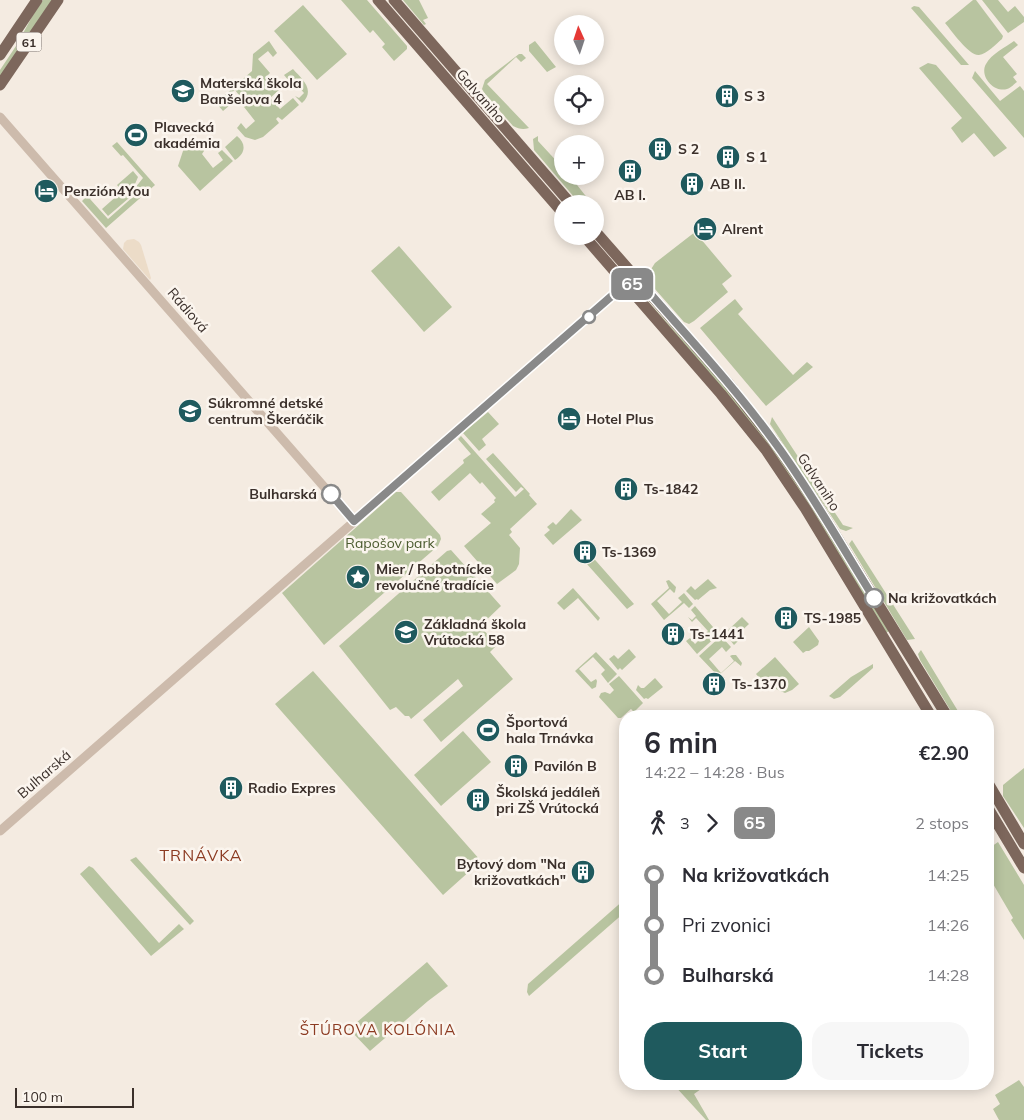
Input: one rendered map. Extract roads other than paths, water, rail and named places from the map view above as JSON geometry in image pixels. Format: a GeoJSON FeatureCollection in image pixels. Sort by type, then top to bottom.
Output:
{"type":"FeatureCollection","features":[{"type":"Feature","properties":{"kind":"main road","name":"61"},"geometry":{"type":"LineString","coordinates":[[0,55],[37,0]]}},
{"type":"Feature","properties":{"kind":"main road","name":"61"},"geometry":{"type":"LineString","coordinates":[[0,85],[58,0]]}},
{"type":"Feature","properties":{"kind":"main road","name":"Galvaniho"},"geometry":{"type":"LineString","coordinates":[[378,0],[554,203]]}},
{"type":"Feature","properties":{"kind":"main road","name":"Galvaniho"},"geometry":{"type":"LineString","coordinates":[[394,0],[563,195]]}},
{"type":"Feature","properties":{"kind":"main road","name":"Galvaniho"},"geometry":{"type":"LineString","coordinates":[[604,241],[728,383],[776,444],[815,502],[942,710]]}},
{"type":"Feature","properties":{"kind":"main road","name":"Galvaniho"},"geometry":{"type":"LineString","coordinates":[[592,245],[721,394],[766,450],[805,508],[927,710]]}},
{"type":"Feature","properties":{"kind":"main road"},"geometry":{"type":"LineString","coordinates":[[626,284],[641,283]]}},
{"type":"Feature","properties":{"kind":"main road"},"geometry":{"type":"LineString","coordinates":[[896,658],[907,652]]}},
{"type":"Feature","properties":{"kind":"main road"},"geometry":{"type":"LineString","coordinates":[[994,796],[1024,844]]}},
{"type":"Feature","properties":{"kind":"main road"},"geometry":{"type":"LineString","coordinates":[[994,818],[1024,868]]}},
{"type":"Feature","properties":{"kind":"street","name":"Rádiová"},"geometry":{"type":"LineString","coordinates":[[0,117],[354,521]]}},
{"type":"Feature","properties":{"kind":"street","name":"Bulharská"},"geometry":{"type":"LineString","coordinates":[[0,831],[626,284]]}},
{"type":"Feature","properties":{"kind":"place","name":"Materská škola Banšelova 4"},"geometry":{"type":"Point","coordinates":[183,91]}},
{"type":"Feature","properties":{"kind":"place","name":"S 3"},"geometry":{"type":"Point","coordinates":[727,96]}},
{"type":"Feature","properties":{"kind":"place","name":"Plavecká akadémia"},"geometry":{"type":"Point","coordinates":[136,135]}},
{"type":"Feature","properties":{"kind":"place","name":"S 2"},"geometry":{"type":"Point","coordinates":[660,149]}},
{"type":"Feature","properties":{"kind":"place","name":"S 1"},"geometry":{"type":"Point","coordinates":[728,157]}},
{"type":"Feature","properties":{"kind":"place","name":"AB I."},"geometry":{"type":"Point","coordinates":[630,171]}},
{"type":"Feature","properties":{"kind":"place","name":"AB II."},"geometry":{"type":"Point","coordinates":[692,184]}},
{"type":"Feature","properties":{"kind":"place","name":"Penzión4You"},"geometry":{"type":"Point","coordinates":[46,191]}},
{"type":"Feature","properties":{"kind":"place","name":"Alrent"},"geometry":{"type":"Point","coordinates":[705,229]}},
{"type":"Feature","properties":{"kind":"place","name":"Súkromné detské centrum Škeráčik"},"geometry":{"type":"Point","coordinates":[190,411]}},
{"type":"Feature","properties":{"kind":"place","name":"Hotel Plus"},"geometry":{"type":"Point","coordinates":[569,419]}},
{"type":"Feature","properties":{"kind":"place","name":"Ts-1842"},"geometry":{"type":"Point","coordinates":[626,489]}},
{"type":"Feature","properties":{"kind":"place","name":"Bulharská"},"geometry":{"type":"Point","coordinates":[331,494]}},
{"type":"Feature","properties":{"kind":"place","name":"Ts-1369"},"geometry":{"type":"Point","coordinates":[585,552]}},
{"type":"Feature","properties":{"kind":"place","name":"Mier / Robotnícke revolučné tradície"},"geometry":{"type":"Point","coordinates":[358,577]}},
{"type":"Feature","properties":{"kind":"place","name":"Na križovatkách"},"geometry":{"type":"Point","coordinates":[874,598]}},
{"type":"Feature","properties":{"kind":"place","name":"TS-1985"},"geometry":{"type":"Point","coordinates":[786,618]}},
{"type":"Feature","properties":{"kind":"place","name":"Základná škola Vrútocká 58"},"geometry":{"type":"Point","coordinates":[406,632]}},
{"type":"Feature","properties":{"kind":"place","name":"Ts-1441"},"geometry":{"type":"Point","coordinates":[673,634]}},
{"type":"Feature","properties":{"kind":"place","name":"Ts-1370"},"geometry":{"type":"Point","coordinates":[714,684]}},
{"type":"Feature","properties":{"kind":"place","name":"Športová hala Trnávka"},"geometry":{"type":"Point","coordinates":[488,730]}},
{"type":"Feature","properties":{"kind":"place","name":"Pavilón B"},"geometry":{"type":"Point","coordinates":[516,766]}},
{"type":"Feature","properties":{"kind":"place","name":"Radio Expres"},"geometry":{"type":"Point","coordinates":[231,788]}},
{"type":"Feature","properties":{"kind":"place","name":"Školská jedáleň pri ZŠ Vrútocká"},"geometry":{"type":"Point","coordinates":[478,800]}},
{"type":"Feature","properties":{"kind":"place","name":"Bytový dom \"Na križovatkách\""},"geometry":{"type":"Point","coordinates":[583,872]}},
{"type":"Feature","properties":{"kind":"district","name":"TRNÁVKA"},"geometry":{"type":"Point","coordinates":[201,855]}},
{"type":"Feature","properties":{"kind":"district","name":"ŠTÚROVA KOLÓNIA"},"geometry":{"type":"Point","coordinates":[378,1029]}},
{"type":"Feature","properties":{"kind":"park label","name":"Rapošov park"},"geometry":{"type":"Point","coordinates":[390,543]}}]}
